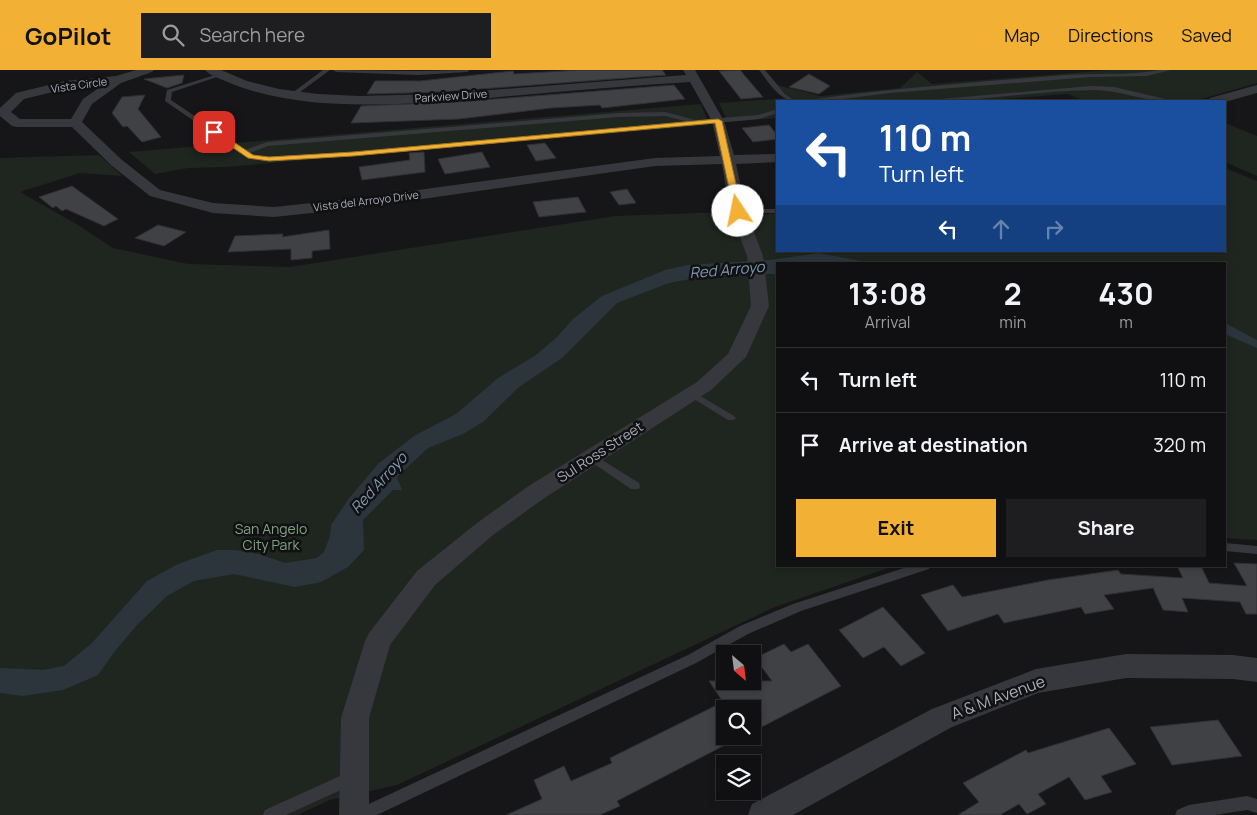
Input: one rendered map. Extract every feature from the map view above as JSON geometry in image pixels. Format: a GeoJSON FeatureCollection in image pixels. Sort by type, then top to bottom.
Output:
{"type":"FeatureCollection","features":[{"type":"Feature","properties":{"kind":"street"},"geometry":{"type":"LineString","coordinates":[[75,123],[87,102],[117,80],[148,70]]}},
{"type":"Feature","properties":{"kind":"street","name":"Parkview Drive"},"geometry":{"type":"LineString","coordinates":[[215,72],[246,84],[279,92],[337,99],[416,99],[692,74]]}},
{"type":"Feature","properties":{"kind":"street","name":"Sul Ross Street"},"geometry":{"type":"LineString","coordinates":[[354,815],[355,718],[378,641],[426,578],[485,529],[535,493],[704,386],[736,357],[760,306],[755,256],[738,211],[728,159],[718,121],[692,74]]}},
{"type":"Feature","properties":{"kind":"street","name":"Vista Circle"},"geometry":{"type":"LineString","coordinates":[[75,123],[17,123],[3,112],[20,96],[65,85],[117,80]]}},
{"type":"Feature","properties":{"kind":"street"},"geometry":{"type":"LineString","coordinates":[[1218,100],[1257,89]]}},
{"type":"Feature","properties":{"kind":"street","name":"Vista del Arroyo Drive"},"geometry":{"type":"LineString","coordinates":[[75,123],[117,163],[155,193],[213,208],[274,212],[359,203],[655,162],[776,158]]}},
{"type":"Feature","properties":{"kind":"street","name":"A & M Avenue"},"geometry":{"type":"LineString","coordinates":[[762,815],[942,718],[1036,681],[1126,666],[1233,667],[1257,670]]}},
{"type":"Feature","properties":{"kind":"lane"},"geometry":{"type":"LineString","coordinates":[[294,94],[327,70]]}},
{"type":"Feature","properties":{"kind":"lane"},"geometry":{"type":"LineString","coordinates":[[336,70],[418,74],[467,70]]}},
{"type":"Feature","properties":{"kind":"lane"},"geometry":{"type":"LineString","coordinates":[[762,70],[783,95],[790,100]]}},
{"type":"Feature","properties":{"kind":"lane"},"geometry":{"type":"LineString","coordinates":[[822,100],[900,90],[1091,75],[1147,74],[1168,70]]}},
{"type":"Feature","properties":{"kind":"lane"},"geometry":{"type":"LineString","coordinates":[[215,72],[169,91],[168,101],[250,157],[269,159],[353,154],[776,115]]}},
{"type":"Feature","properties":{"kind":"lane"},"geometry":{"type":"LineString","coordinates":[[952,100],[1091,88],[1114,88],[1167,100]]}},
{"type":"Feature","properties":{"kind":"lane"},"geometry":{"type":"LineString","coordinates":[[759,117],[776,112]]}},
{"type":"Feature","properties":{"kind":"lane"},"geometry":{"type":"LineString","coordinates":[[244,152],[267,144],[619,115],[665,114],[695,122]]}},
{"type":"Feature","properties":{"kind":"lane"},"geometry":{"type":"LineString","coordinates":[[738,211],[776,210]]}},
{"type":"Feature","properties":{"kind":"lane"},"geometry":{"type":"LineString","coordinates":[[692,394],[731,418]]}},
{"type":"Feature","properties":{"kind":"lane"},"geometry":{"type":"LineString","coordinates":[[591,457],[635,486]]}},
{"type":"Feature","properties":{"kind":"lane"},"geometry":{"type":"LineString","coordinates":[[1226,547],[1257,550]]}},
{"type":"Feature","properties":{"kind":"lane"},"geometry":{"type":"LineString","coordinates":[[361,815],[692,659],[744,630],[797,607],[922,567]]}},
{"type":"Feature","properties":{"kind":"lane"},"geometry":{"type":"LineString","coordinates":[[270,815],[354,777]]}},
{"type":"Feature","properties":{"kind":"lane"},"geometry":{"type":"LineString","coordinates":[[1182,815],[1189,812],[1247,803],[1257,806]]}},
{"type":"Feature","properties":{"kind":"green space"},"geometry":{"type":"Polygon","coordinates":[[[1110,70],[1257,70],[1257,83],[1198,100],[1082,100],[1067,94],[990,100],[776,100],[776,118],[728,122],[719,103],[789,98],[777,85],[820,96],[900,88],[917,72],[932,84],[1110,70]]]}},
{"type":"Feature","properties":{"kind":"green space"},"geometry":{"type":"Polygon","coordinates":[[[701,104],[709,125],[226,167],[188,168],[155,174],[129,152],[701,104]]]}},
{"type":"Feature","properties":{"kind":"green space"},"geometry":{"type":"Polygon","coordinates":[[[1226,123],[1257,136],[1257,176],[1226,162],[1226,123]]]}},
{"type":"Feature","properties":{"kind":"green space","name":"San Angelo City Park"},"geometry":{"type":"Polygon","coordinates":[[[99,155],[122,176],[80,173],[20,192],[78,225],[113,248],[188,264],[290,267],[615,216],[727,212],[755,216],[776,213],[776,252],[1226,252],[1226,168],[1257,181],[1257,540],[1226,538],[1226,262],[776,262],[776,567],[891,567],[775,607],[397,785],[330,800],[297,815],[0,815],[0,158],[99,155]]]}},
{"type":"Feature","properties":{"kind":"water","name":"Red Arroyo"},"geometry":{"type":"Polygon","coordinates":[[[819,253],[866,262],[776,262],[776,275],[701,277],[669,283],[617,303],[562,358],[519,387],[483,422],[463,434],[428,448],[397,477],[402,490],[393,490],[363,520],[364,550],[348,567],[321,582],[295,587],[234,574],[194,581],[167,596],[137,625],[98,675],[63,690],[23,696],[0,693],[0,668],[43,670],[64,666],[92,643],[147,581],[178,564],[217,550],[235,550],[259,554],[285,563],[317,558],[324,552],[330,536],[331,525],[350,497],[379,463],[414,436],[456,414],[498,378],[536,355],[557,337],[573,319],[602,296],[665,270],[688,265],[770,260],[819,253]]]}},
{"type":"Feature","properties":{"kind":"water"},"geometry":{"type":"Polygon","coordinates":[[[1226,324],[1257,340],[1257,348],[1226,334],[1226,324]]]}},
{"type":"Feature","properties":{"kind":"building"},"geometry":{"type":"Polygon","coordinates":[[[579,70],[662,70],[666,75],[440,92],[367,94],[375,81],[420,81],[513,71],[514,74],[579,70]]]}},
{"type":"Feature","properties":{"kind":"building"},"geometry":{"type":"Polygon","coordinates":[[[740,70],[763,97],[741,99],[719,71],[740,70]]]}},
{"type":"Feature","properties":{"kind":"building"},"geometry":{"type":"Polygon","coordinates":[[[809,74],[830,86],[819,94],[789,87],[809,74]]]}},
{"type":"Feature","properties":{"kind":"building"},"geometry":{"type":"Polygon","coordinates":[[[184,75],[182,83],[167,88],[144,79],[184,75]]]}},
{"type":"Feature","properties":{"kind":"building"},"geometry":{"type":"Polygon","coordinates":[[[674,85],[685,99],[602,108],[600,105],[551,108],[459,119],[351,123],[361,106],[457,102],[674,85]]]}},
{"type":"Feature","properties":{"kind":"building"},"geometry":{"type":"Polygon","coordinates":[[[145,95],[138,109],[161,137],[142,142],[127,126],[123,127],[112,113],[122,97],[145,95]]]}},
{"type":"Feature","properties":{"kind":"building"},"geometry":{"type":"Polygon","coordinates":[[[769,125],[776,134],[776,139],[753,142],[742,128],[769,125]]]}},
{"type":"Feature","properties":{"kind":"building"},"geometry":{"type":"Polygon","coordinates":[[[545,143],[556,158],[536,161],[527,145],[545,143]]]}},
{"type":"Feature","properties":{"kind":"building"},"geometry":{"type":"Polygon","coordinates":[[[424,152],[425,172],[362,180],[359,167],[410,160],[409,153],[424,152]]]}},
{"type":"Feature","properties":{"kind":"building"},"geometry":{"type":"Polygon","coordinates":[[[482,152],[490,167],[445,174],[438,159],[482,152]]]}},
{"type":"Feature","properties":{"kind":"building"},"geometry":{"type":"Polygon","coordinates":[[[72,186],[118,219],[104,226],[66,209],[62,211],[56,206],[53,208],[39,197],[72,186]]]}},
{"type":"Feature","properties":{"kind":"building"},"geometry":{"type":"Polygon","coordinates":[[[627,189],[636,203],[619,205],[610,192],[627,189]]]}},
{"type":"Feature","properties":{"kind":"building"},"geometry":{"type":"Polygon","coordinates":[[[578,197],[586,212],[539,217],[533,202],[578,197]]]}},
{"type":"Feature","properties":{"kind":"building"},"geometry":{"type":"Polygon","coordinates":[[[158,225],[186,232],[164,246],[135,238],[158,225]]]}},
{"type":"Feature","properties":{"kind":"building"},"geometry":{"type":"Polygon","coordinates":[[[329,230],[330,249],[312,251],[312,258],[291,260],[291,249],[228,252],[235,236],[283,234],[282,237],[329,230]]]}},
{"type":"Feature","properties":{"kind":"building"},"geometry":{"type":"Polygon","coordinates":[[[1234,563],[1257,564],[1257,614],[1246,614],[1240,602],[1182,598],[1188,612],[1163,610],[1153,588],[1104,595],[1114,609],[1085,614],[1081,607],[1004,623],[998,614],[948,631],[921,595],[953,585],[962,597],[1048,580],[1118,570],[1121,574],[1183,578],[1178,567],[1201,567],[1209,583],[1247,586],[1234,563]]]}},
{"type":"Feature","properties":{"kind":"building"},"geometry":{"type":"Polygon","coordinates":[[[883,607],[925,653],[901,666],[884,647],[863,658],[839,630],[883,607]]]}},
{"type":"Feature","properties":{"kind":"building"},"geometry":{"type":"Polygon","coordinates":[[[784,644],[791,652],[808,644],[841,686],[761,727],[761,700],[722,700],[709,681],[716,681],[716,690],[761,690],[761,681],[772,681],[761,666],[761,655],[784,644]]]}},
{"type":"Feature","properties":{"kind":"building"},"geometry":{"type":"Polygon","coordinates":[[[716,705],[716,745],[725,745],[617,801],[620,806],[600,815],[506,815],[542,799],[534,780],[564,766],[571,781],[612,763],[610,758],[716,705]]]}},
{"type":"Feature","properties":{"kind":"building"},"geometry":{"type":"Polygon","coordinates":[[[1218,720],[1242,756],[1172,765],[1150,727],[1218,720]]]}},
{"type":"Feature","properties":{"kind":"building"},"geometry":{"type":"Polygon","coordinates":[[[1109,728],[1136,764],[1101,776],[1112,792],[1085,800],[1069,777],[1038,794],[1046,804],[1027,814],[1019,804],[1000,815],[958,815],[979,802],[963,783],[1026,750],[1028,753],[1109,728]]]}},
{"type":"Feature","properties":{"kind":"route"},"geometry":{"type":"LineString","coordinates":[[214,132],[250,157],[269,159],[353,154],[718,121],[728,159],[738,211]]}}]}
